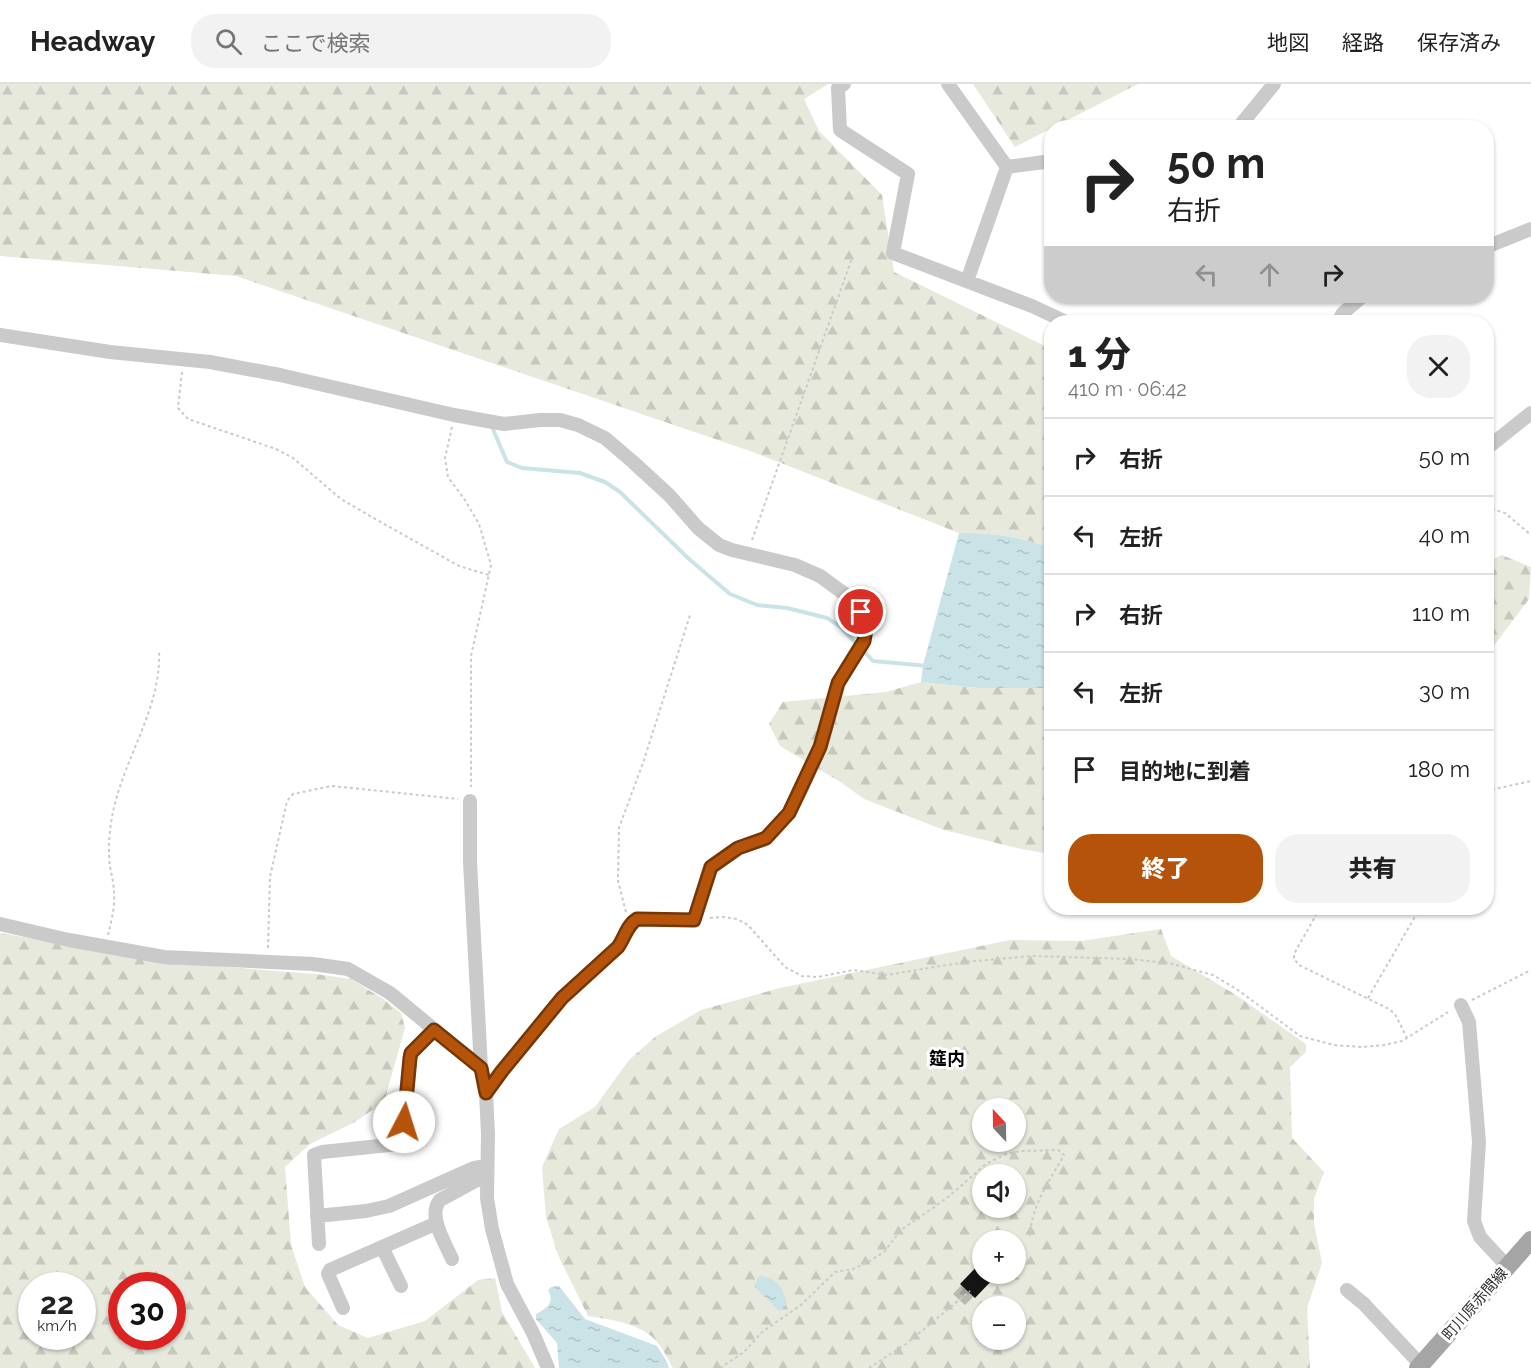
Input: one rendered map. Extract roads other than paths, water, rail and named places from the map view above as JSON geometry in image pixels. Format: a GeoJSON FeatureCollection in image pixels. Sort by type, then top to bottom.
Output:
{"type":"FeatureCollection","features":[{"type":"Feature","properties":{"kind":"main road","name":"町川原赤間線"},"geometry":{"type":"LineString","coordinates":[[1419,1367],[1531,1240]]}},
{"type":"Feature","properties":{"kind":"street"},"geometry":{"type":"LineString","coordinates":[[844,84],[838,88],[840,130],[908,174],[893,253],[968,280],[1050,315]]}},
{"type":"Feature","properties":{"kind":"street"},"geometry":{"type":"LineString","coordinates":[[948,84],[1007,167]]}},
{"type":"Feature","properties":{"kind":"street"},"geometry":{"type":"LineString","coordinates":[[1245,120],[1274,84]]}},
{"type":"Feature","properties":{"kind":"street"},"geometry":{"type":"LineString","coordinates":[[1007,167],[1044,162]]}},
{"type":"Feature","properties":{"kind":"street"},"geometry":{"type":"LineString","coordinates":[[968,280],[1007,167]]}},
{"type":"Feature","properties":{"kind":"street"},"geometry":{"type":"LineString","coordinates":[[1494,244],[1531,229]]}},
{"type":"Feature","properties":{"kind":"street"},"geometry":{"type":"LineString","coordinates":[[1342,315],[1355,303]]}},
{"type":"Feature","properties":{"kind":"street"},"geometry":{"type":"LineString","coordinates":[[0,335],[110,352],[183,358],[280,375],[454,415],[504,424],[560,420],[578,425],[605,438],[670,496],[698,528],[719,545],[795,565],[820,576],[846,595],[861,612],[866,629],[864,641],[838,683],[820,747],[789,813],[766,838],[738,848],[711,867],[694,920],[637,919],[630,923],[625,938],[618,947],[562,998],[486,1093]]}},
{"type":"Feature","properties":{"kind":"street"},"geometry":{"type":"LineString","coordinates":[[1494,443],[1531,413]]}},
{"type":"Feature","properties":{"kind":"street"},"geometry":{"type":"LineString","coordinates":[[470,801],[470,862],[481,1068],[486,1093],[488,1134],[487,1198],[492,1229],[507,1284],[533,1333],[548,1368]]}},
{"type":"Feature","properties":{"kind":"street"},"geometry":{"type":"LineString","coordinates":[[0,924],[164,957],[313,964],[348,969],[390,993],[481,1068]]}},
{"type":"Feature","properties":{"kind":"street"},"geometry":{"type":"LineString","coordinates":[[1461,1005],[1469,1022],[1479,1142],[1474,1221],[1480,1237],[1507,1266]]}},
{"type":"Feature","properties":{"kind":"street"},"geometry":{"type":"LineString","coordinates":[[402,1144],[411,1053],[434,1030]]}},
{"type":"Feature","properties":{"kind":"street"},"geometry":{"type":"LineString","coordinates":[[319,1244],[314,1155],[322,1152],[418,1142]]}},
{"type":"Feature","properties":{"kind":"street"},"geometry":{"type":"LineString","coordinates":[[317,1216],[389,1206],[474,1168],[487,1171]]}},
{"type":"Feature","properties":{"kind":"street"},"geometry":{"type":"LineString","coordinates":[[452,1259],[434,1211],[440,1200],[487,1171]]}},
{"type":"Feature","properties":{"kind":"street"},"geometry":{"type":"LineString","coordinates":[[343,1308],[328,1274],[330,1270],[437,1223]]}},
{"type":"Feature","properties":{"kind":"street"},"geometry":{"type":"LineString","coordinates":[[382,1247],[400,1286]]}},
{"type":"Feature","properties":{"kind":"street"},"geometry":{"type":"LineString","coordinates":[[1347,1290],[1364,1304],[1419,1367]]}},
{"type":"Feature","properties":{"kind":"water"},"geometry":{"type":"Polygon","coordinates":[[[959,533],[1006,536],[1044,546],[1044,688],[978,688],[921,682],[923,665],[959,533]]]}},
{"type":"Feature","properties":{"kind":"water"},"geometry":{"type":"Polygon","coordinates":[[[759,1276],[770,1278],[779,1285],[787,1306],[779,1311],[754,1286],[759,1276]]]}},
{"type":"Feature","properties":{"kind":"water"},"geometry":{"type":"Polygon","coordinates":[[[559,1286],[585,1319],[657,1346],[669,1368],[559,1368],[557,1343],[536,1319],[536,1314],[549,1305],[551,1298],[548,1290],[559,1286]]]}},
{"type":"Feature","properties":{"kind":"waterway"},"geometry":{"type":"LineString","coordinates":[[492,427],[507,462],[522,468],[580,473],[605,482],[620,492],[689,559],[730,594],[757,605],[787,608],[827,618],[841,627],[857,645]]}},
{"type":"Feature","properties":{"kind":"waterway"},"geometry":{"type":"LineString","coordinates":[[863,650],[873,661],[928,666]]}},
{"type":"Feature","properties":{"kind":"district","name":"筵内"},"geometry":{"type":"Point","coordinates":[947,1058]}}]}
